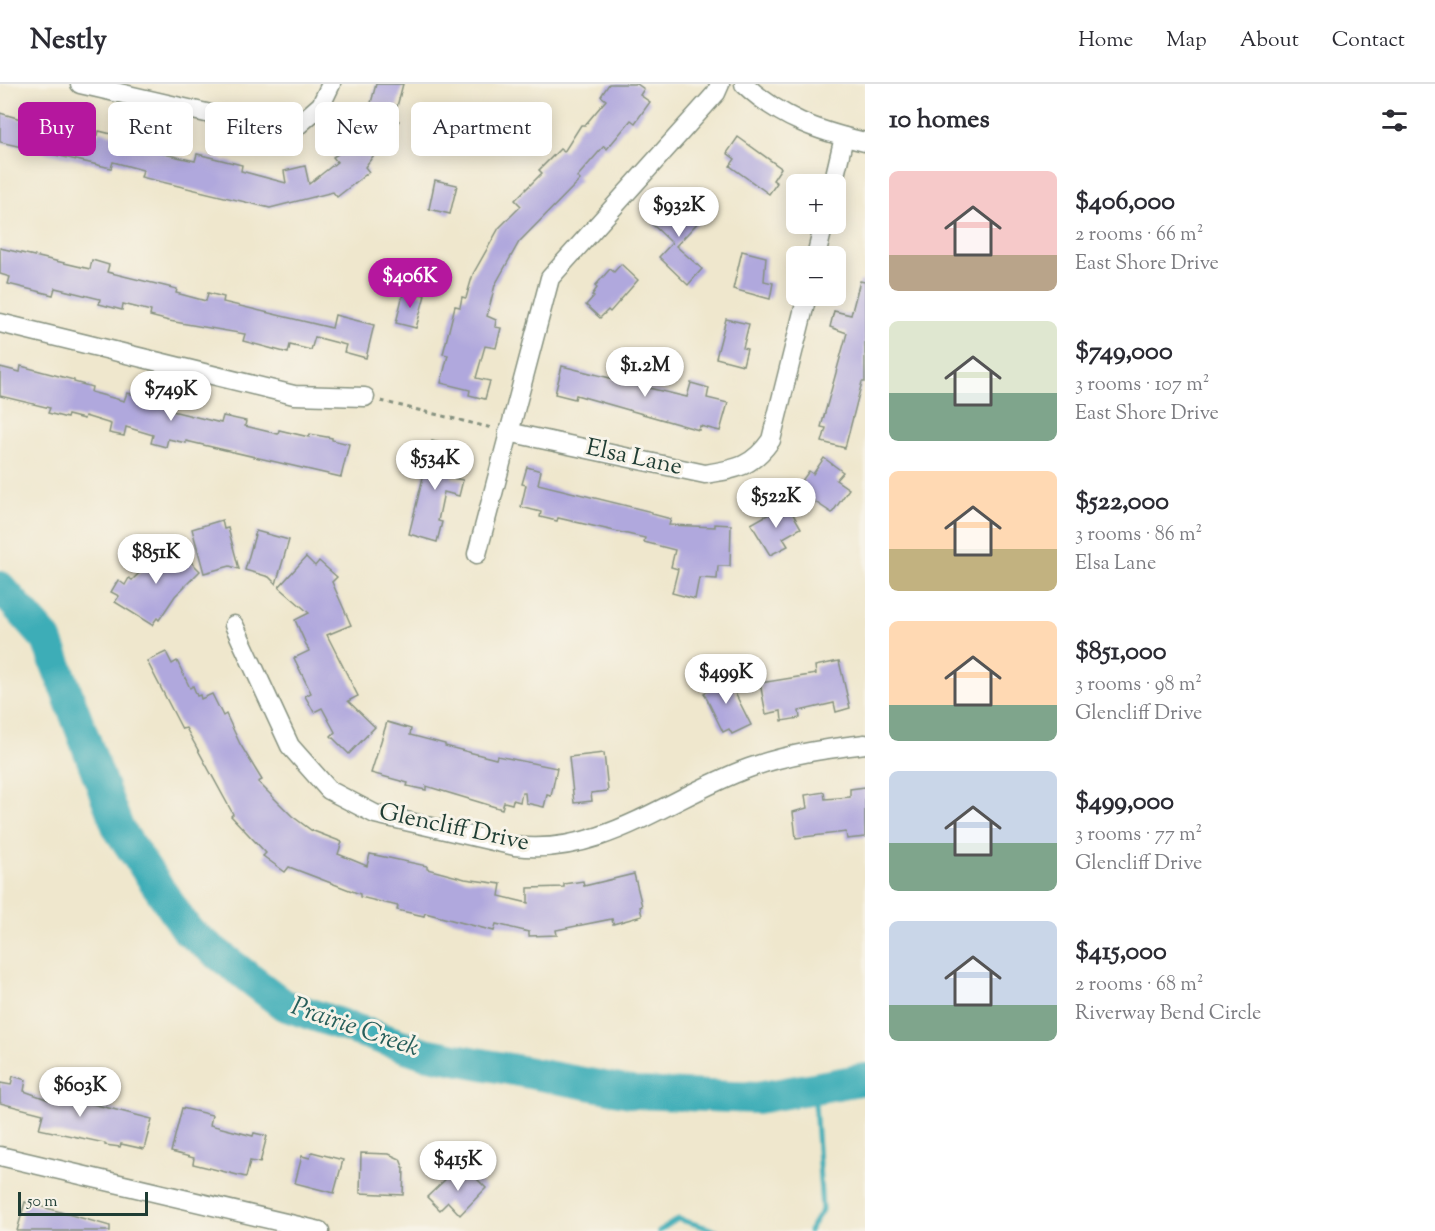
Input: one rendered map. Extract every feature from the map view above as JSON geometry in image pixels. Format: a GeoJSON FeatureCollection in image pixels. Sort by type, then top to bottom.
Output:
{"type":"FeatureCollection","features":[{"type":"Feature","properties":{"kind":"street"},"geometry":{"type":"LineString","coordinates":[[80,84],[263,126],[296,127],[321,105],[331,84]]}},
{"type":"Feature","properties":{"kind":"street"},"geometry":{"type":"LineString","coordinates":[[477,554],[549,278],[716,93],[720,84]]}},
{"type":"Feature","properties":{"kind":"street"},"geometry":{"type":"LineString","coordinates":[[744,84],[766,105],[804,125],[865,142]]}},
{"type":"Feature","properties":{"kind":"street"},"geometry":{"type":"LineString","coordinates":[[835,174],[844,137]]}},
{"type":"Feature","properties":{"kind":"street","name":"Elsa Lane"},"geometry":{"type":"LineString","coordinates":[[508,432],[705,474],[737,469],[759,458],[771,440],[805,306]]}},
{"type":"Feature","properties":{"kind":"street"},"geometry":{"type":"LineString","coordinates":[[0,323],[294,395],[365,397]]}},
{"type":"Feature","properties":{"kind":"street","name":"Glencliff Drive"},"geometry":{"type":"LineString","coordinates":[[234,625],[290,746],[329,790],[375,814],[515,846],[530,848],[583,843],[634,823],[748,768],[808,750],[865,744]]}},
{"type":"Feature","properties":{"kind":"street"},"geometry":{"type":"LineString","coordinates":[[0,1156],[320,1231]]}},
{"type":"Feature","properties":{"kind":"path"},"geometry":{"type":"LineString","coordinates":[[365,397],[508,432]]}},
{"type":"Feature","properties":{"kind":"building"},"geometry":{"type":"Polygon","coordinates":[[[376,84],[403,84],[398,102],[371,102],[376,84]]]}},
{"type":"Feature","properties":{"kind":"building"},"geometry":{"type":"Polygon","coordinates":[[[609,84],[637,84],[644,89],[640,95],[650,102],[635,123],[631,120],[607,149],[604,146],[577,177],[580,180],[519,242],[495,285],[487,316],[496,320],[495,327],[501,328],[496,348],[485,346],[476,378],[490,381],[485,399],[469,395],[470,390],[441,383],[448,355],[443,354],[455,306],[460,307],[462,297],[466,298],[473,274],[499,228],[521,206],[515,200],[542,173],[539,170],[560,149],[564,152],[581,125],[585,125],[606,100],[601,96],[609,84]]]}},
{"type":"Feature","properties":{"kind":"building"},"geometry":{"type":"Polygon","coordinates":[[[0,113],[18,118],[18,146],[0,142],[0,113]]]}},
{"type":"Feature","properties":{"kind":"building"},"geometry":{"type":"Polygon","coordinates":[[[99,131],[108,133],[108,156],[173,156],[195,161],[197,154],[242,165],[241,171],[286,183],[284,171],[305,166],[309,184],[337,162],[333,157],[373,156],[365,167],[369,172],[337,197],[333,192],[270,208],[141,177],[143,170],[113,162],[111,168],[60,156],[96,156],[96,135],[98,135],[99,131]]]}},
{"type":"Feature","properties":{"kind":"building"},"geometry":{"type":"Polygon","coordinates":[[[738,137],[781,168],[773,180],[777,183],[769,194],[730,166],[735,159],[727,153],[738,137]]]}},
{"type":"Feature","properties":{"kind":"building"},"geometry":{"type":"Polygon","coordinates":[[[435,180],[457,185],[450,214],[429,209],[435,180]]]}},
{"type":"Feature","properties":{"kind":"building"},"geometry":{"type":"Polygon","coordinates":[[[678,195],[702,218],[676,246],[702,269],[688,285],[659,257],[672,243],[653,225],[678,195]]]}},
{"type":"Feature","properties":{"kind":"building"},"geometry":{"type":"Polygon","coordinates":[[[0,248],[90,269],[92,260],[109,265],[107,272],[177,289],[176,293],[206,301],[208,293],[224,297],[223,302],[332,328],[335,315],[374,325],[366,358],[344,352],[346,345],[315,337],[311,350],[290,345],[288,353],[243,341],[245,334],[169,321],[150,316],[151,311],[123,304],[122,310],[99,304],[100,299],[55,288],[53,295],[8,284],[10,277],[0,274],[0,248]]]}},
{"type":"Feature","properties":{"kind":"building"},"geometry":{"type":"Polygon","coordinates":[[[742,251],[766,257],[764,281],[773,283],[770,299],[733,289],[742,251]]]}},
{"type":"Feature","properties":{"kind":"building"},"geometry":{"type":"Polygon","coordinates":[[[621,264],[638,280],[610,312],[608,310],[600,318],[586,305],[594,296],[592,295],[597,288],[595,286],[610,269],[614,272],[621,264]]]}},
{"type":"Feature","properties":{"kind":"building"},"geometry":{"type":"Polygon","coordinates":[[[860,281],[865,282],[865,382],[862,382],[845,448],[822,442],[826,428],[821,427],[847,333],[830,327],[834,311],[851,315],[860,281]]]}},
{"type":"Feature","properties":{"kind":"building"},"geometry":{"type":"Polygon","coordinates":[[[404,290],[425,295],[416,328],[396,323],[404,290]]]}},
{"type":"Feature","properties":{"kind":"building"},"geometry":{"type":"Polygon","coordinates":[[[726,319],[749,324],[743,348],[747,349],[743,365],[716,358],[726,319]]]}},
{"type":"Feature","properties":{"kind":"building"},"geometry":{"type":"Polygon","coordinates":[[[21,366],[74,380],[74,382],[92,387],[91,392],[124,401],[127,393],[174,404],[172,411],[221,423],[223,416],[246,421],[245,426],[278,434],[279,430],[309,437],[310,434],[332,438],[332,440],[349,444],[341,477],[186,441],[186,443],[168,439],[166,447],[151,443],[153,435],[126,427],[124,436],[109,433],[111,424],[85,416],[84,419],[68,415],[67,418],[48,413],[50,408],[0,396],[0,367],[20,372],[21,366]]]}},
{"type":"Feature","properties":{"kind":"building"},"geometry":{"type":"Polygon","coordinates":[[[562,366],[614,379],[616,371],[626,373],[626,370],[643,374],[640,386],[687,397],[691,383],[709,388],[707,398],[728,403],[720,431],[700,426],[699,430],[576,395],[575,399],[555,394],[562,366]]]}},
{"type":"Feature","properties":{"kind":"building"},"geometry":{"type":"Polygon","coordinates":[[[432,441],[457,447],[452,478],[463,480],[459,496],[444,492],[438,521],[442,522],[437,542],[409,534],[432,441]]]}},
{"type":"Feature","properties":{"kind":"building"},"geometry":{"type":"Polygon","coordinates":[[[824,458],[843,472],[836,480],[849,489],[832,513],[796,489],[809,471],[813,474],[824,458]]]}},
{"type":"Feature","properties":{"kind":"building"},"geometry":{"type":"Polygon","coordinates":[[[527,467],[541,471],[538,484],[652,512],[652,514],[671,519],[669,525],[715,527],[715,524],[731,525],[730,566],[718,566],[717,579],[699,578],[695,599],[672,593],[678,569],[671,567],[675,550],[644,542],[645,538],[558,518],[557,521],[540,517],[541,512],[521,507],[526,485],[522,484],[527,467]]]}},
{"type":"Feature","properties":{"kind":"building"},"geometry":{"type":"Polygon","coordinates":[[[787,504],[801,528],[783,538],[788,546],[770,555],[751,524],[787,504]]]}},
{"type":"Feature","properties":{"kind":"building"},"geometry":{"type":"Polygon","coordinates":[[[222,520],[224,529],[228,528],[239,569],[230,566],[204,573],[192,529],[222,520]]]}},
{"type":"Feature","properties":{"kind":"building"},"geometry":{"type":"Polygon","coordinates":[[[256,531],[289,540],[276,584],[269,577],[245,570],[256,531]]]}},
{"type":"Feature","properties":{"kind":"building"},"geometry":{"type":"Polygon","coordinates":[[[171,542],[200,571],[175,596],[159,620],[157,618],[152,625],[115,602],[119,596],[111,592],[118,580],[125,585],[129,578],[132,580],[171,542]]]}},
{"type":"Feature","properties":{"kind":"building"},"geometry":{"type":"Polygon","coordinates":[[[306,557],[315,566],[319,561],[337,577],[332,582],[351,625],[327,635],[358,696],[348,701],[375,727],[349,754],[331,736],[335,732],[322,708],[314,712],[305,696],[311,693],[294,658],[309,651],[295,620],[309,613],[279,587],[306,557]]]}},
{"type":"Feature","properties":{"kind":"building"},"geometry":{"type":"Polygon","coordinates":[[[166,652],[172,664],[177,661],[190,688],[193,686],[197,696],[200,695],[201,699],[212,694],[223,716],[226,714],[240,744],[262,780],[258,782],[292,816],[311,830],[342,842],[338,854],[367,866],[370,854],[427,866],[427,869],[465,879],[501,884],[499,896],[528,903],[528,888],[564,887],[564,884],[583,881],[584,886],[634,874],[642,906],[640,907],[642,916],[613,924],[612,919],[556,930],[557,935],[529,936],[529,932],[496,924],[494,931],[425,913],[424,916],[397,910],[398,906],[360,897],[360,894],[289,867],[285,872],[263,856],[266,853],[231,816],[233,814],[186,728],[182,729],[147,661],[166,652]]]}},
{"type":"Feature","properties":{"kind":"building"},"geometry":{"type":"Polygon","coordinates":[[[839,661],[850,708],[836,712],[834,703],[799,711],[800,718],[782,721],[781,711],[766,714],[760,683],[816,674],[815,666],[839,661]]]}},
{"type":"Feature","properties":{"kind":"building"},"geometry":{"type":"Polygon","coordinates":[[[725,673],[751,725],[732,734],[729,729],[723,732],[704,693],[712,689],[708,682],[725,673]]]}},
{"type":"Feature","properties":{"kind":"building"},"geometry":{"type":"Polygon","coordinates":[[[387,722],[411,729],[410,735],[445,744],[445,746],[496,759],[497,756],[557,768],[551,796],[547,795],[544,807],[526,803],[525,793],[522,793],[520,802],[513,800],[512,804],[504,802],[502,809],[426,786],[426,790],[407,786],[408,783],[371,773],[387,722]]]}},
{"type":"Feature","properties":{"kind":"building"},"geometry":{"type":"Polygon","coordinates":[[[604,753],[608,791],[591,793],[592,801],[574,803],[569,757],[604,753]]]}},
{"type":"Feature","properties":{"kind":"building"},"geometry":{"type":"Polygon","coordinates":[[[865,787],[865,837],[847,839],[846,832],[796,838],[793,812],[807,808],[805,795],[824,792],[825,799],[850,797],[850,789],[865,787]]]}},
{"type":"Feature","properties":{"kind":"building"},"geometry":{"type":"Polygon","coordinates":[[[13,1076],[26,1080],[24,1091],[49,1100],[67,1104],[69,1098],[152,1119],[144,1149],[121,1144],[120,1147],[105,1145],[105,1143],[39,1129],[43,1114],[0,1103],[0,1083],[11,1085],[13,1076]]]}},
{"type":"Feature","properties":{"kind":"building"},"geometry":{"type":"Polygon","coordinates":[[[182,1108],[212,1115],[210,1125],[253,1136],[254,1133],[267,1136],[260,1163],[250,1161],[246,1177],[193,1164],[194,1158],[171,1152],[182,1108]]]}},
{"type":"Feature","properties":{"kind":"building"},"geometry":{"type":"Polygon","coordinates":[[[312,1152],[343,1160],[334,1193],[295,1183],[302,1156],[310,1158],[312,1152]]]}},
{"type":"Feature","properties":{"kind":"building"},"geometry":{"type":"Polygon","coordinates":[[[361,1153],[389,1154],[400,1159],[404,1169],[403,1195],[360,1193],[361,1153]]]}},
{"type":"Feature","properties":{"kind":"building"},"geometry":{"type":"Polygon","coordinates":[[[466,1168],[486,1188],[460,1215],[448,1202],[440,1210],[427,1197],[450,1175],[454,1179],[466,1168]]]}},
{"type":"Feature","properties":{"kind":"building"},"geometry":{"type":"Polygon","coordinates":[[[25,1202],[110,1226],[110,1231],[17,1231],[25,1202]]]}},
{"type":"Feature","properties":{"kind":"waterway","name":"Prairie Creek"},"geometry":{"type":"LineString","coordinates":[[0,587],[47,640],[118,828],[188,931],[284,1005],[424,1053],[636,1093],[757,1098],[865,1079]]}},
{"type":"Feature","properties":{"kind":"waterway"},"geometry":{"type":"LineString","coordinates":[[809,1231],[822,1210],[814,1088]]}},
{"type":"Feature","properties":{"kind":"waterway"},"geometry":{"type":"LineString","coordinates":[[659,1231],[678,1219],[718,1231]]}}]}
